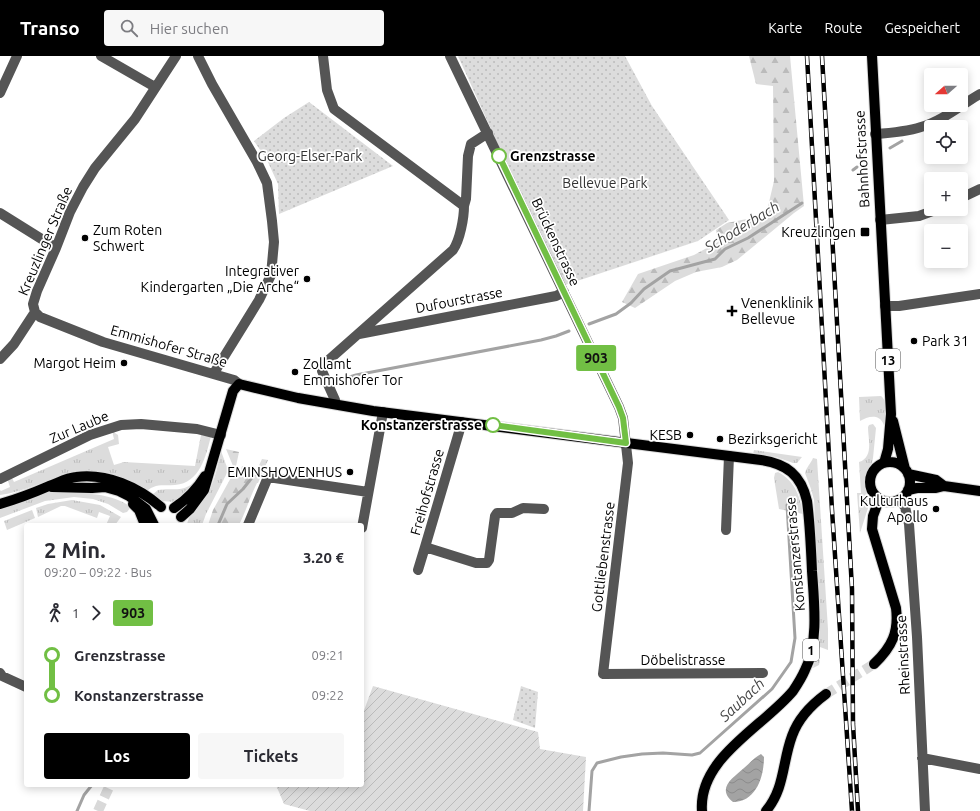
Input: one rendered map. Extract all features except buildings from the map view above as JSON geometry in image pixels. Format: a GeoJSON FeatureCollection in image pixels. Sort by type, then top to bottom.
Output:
{"type":"FeatureCollection","features":[{"type":"Feature","properties":{"kind":"main road","name":"Bahnhofstrasse"},"geometry":{"type":"LineString","coordinates":[[864,56],[871,70]]}},
{"type":"Feature","properties":{"kind":"main road","name":"Bahnhofstrasse"},"geometry":{"type":"LineString","coordinates":[[872,56],[871,70],[879,134],[880,220],[891,414],[888,450],[884,463]]}},
{"type":"Feature","properties":{"kind":"main road","name":"Emmishofer Straße"},"geometry":{"type":"LineString","coordinates":[[239,384],[298,398]]}},
{"type":"Feature","properties":{"kind":"main road"},"geometry":{"type":"LineString","coordinates":[[182,521],[202,494],[233,391],[239,384]]}},
{"type":"Feature","properties":{"kind":"main road","name":"Konstanzerstrasse"},"geometry":{"type":"LineString","coordinates":[[298,398],[383,412],[776,463],[794,474],[803,486],[809,516],[814,640],[806,669],[793,691],[727,752],[713,769],[705,788],[702,811]]}},
{"type":"Feature","properties":{"kind":"main road","name":"Bahnhofstrasse"},"geometry":{"type":"LineString","coordinates":[[891,414],[906,472]]}},
{"type":"Feature","properties":{"kind":"main road"},"geometry":{"type":"LineString","coordinates":[[889,462],[898,464],[906,472],[910,482],[908,490],[900,500],[890,503],[879,500],[872,491],[870,479],[875,469],[884,463],[889,462]]}},
{"type":"Feature","properties":{"kind":"main road"},"geometry":{"type":"LineString","coordinates":[[174,508],[200,484],[210,470]]}},
{"type":"Feature","properties":{"kind":"main road"},"geometry":{"type":"LineString","coordinates":[[906,472],[936,480],[944,486]]}},
{"type":"Feature","properties":{"kind":"main road"},"geometry":{"type":"LineString","coordinates":[[0,504],[64,480],[76,477],[89,477],[108,479],[130,487],[153,500],[161,507]]}},
{"type":"Feature","properties":{"kind":"main road"},"geometry":{"type":"LineString","coordinates":[[50,486],[92,488],[105,487],[129,496],[146,509],[150,523]]}},
{"type":"Feature","properties":{"kind":"main road"},"geometry":{"type":"LineString","coordinates":[[908,490],[944,486],[980,491]]}},
{"type":"Feature","properties":{"kind":"main road"},"geometry":{"type":"LineString","coordinates":[[874,664],[885,654],[892,643],[898,619],[872,529],[873,516],[879,500]]}},
{"type":"Feature","properties":{"kind":"main road"},"geometry":{"type":"LineString","coordinates":[[150,523],[154,511],[161,507],[174,508],[178,511],[182,521]]}},
{"type":"Feature","properties":{"kind":"main road"},"geometry":{"type":"LineString","coordinates":[[766,811],[775,799],[792,737],[797,726],[804,713],[826,694]]}},
{"type":"Feature","properties":{"kind":"street"},"geometry":{"type":"LineString","coordinates":[[0,93],[17,56]]}},
{"type":"Feature","properties":{"kind":"street"},"geometry":{"type":"LineString","coordinates":[[101,56],[155,87]]}},
{"type":"Feature","properties":{"kind":"street","name":"Kreuzlinger Straße"},"geometry":{"type":"LineString","coordinates":[[0,359],[14,344],[35,312],[33,304],[35,297],[70,212],[95,168],[135,119],[176,56]]}},
{"type":"Feature","properties":{"kind":"street"},"geometry":{"type":"LineString","coordinates":[[198,56],[212,84],[257,162],[267,183],[272,214],[274,242],[271,275],[262,294],[214,373]]}},
{"type":"Feature","properties":{"kind":"street"},"geometry":{"type":"LineString","coordinates":[[323,56],[327,90],[334,109],[464,206]]}},
{"type":"Feature","properties":{"kind":"street","name":"Brückenstrasse"},"geometry":{"type":"LineString","coordinates":[[450,56],[619,407],[623,418],[626,443]]}},
{"type":"Feature","properties":{"kind":"street"},"geometry":{"type":"LineString","coordinates":[[879,134],[901,132],[922,127],[932,123],[980,94]]}},
{"type":"Feature","properties":{"kind":"street"},"geometry":{"type":"LineString","coordinates":[[336,404],[322,368],[325,362],[359,334],[453,250],[458,240],[464,213],[468,156],[471,144],[488,133]]}},
{"type":"Feature","properties":{"kind":"street"},"geometry":{"type":"LineString","coordinates":[[968,195],[980,189]]}},
{"type":"Feature","properties":{"kind":"street"},"geometry":{"type":"LineString","coordinates":[[0,213],[56,248]]}},
{"type":"Feature","properties":{"kind":"street"},"geometry":{"type":"LineString","coordinates":[[880,220],[924,214]]}},
{"type":"Feature","properties":{"kind":"street","name":"Dufourstrasse"},"geometry":{"type":"LineString","coordinates":[[359,334],[556,296],[564,292]]}},
{"type":"Feature","properties":{"kind":"street"},"geometry":{"type":"LineString","coordinates":[[885,306],[899,306],[980,294]]}},
{"type":"Feature","properties":{"kind":"street","name":"Emmishofer Straße"},"geometry":{"type":"LineString","coordinates":[[35,312],[44,319],[103,342],[214,373],[234,380],[239,384]]}},
{"type":"Feature","properties":{"kind":"street"},"geometry":{"type":"LineString","coordinates":[[363,523],[383,412]]}},
{"type":"Feature","properties":{"kind":"street","name":"Freihofstrasse"},"geometry":{"type":"LineString","coordinates":[[418,570],[462,422]]}},
{"type":"Feature","properties":{"kind":"street","name":"Zur Laube"},"geometry":{"type":"LineString","coordinates":[[0,479],[90,435],[121,425],[141,424],[197,429],[221,435]]}},
{"type":"Feature","properties":{"kind":"street","name":"Gottliebenstrasse"},"geometry":{"type":"LineString","coordinates":[[603,674],[628,463],[626,443]]}},
{"type":"Feature","properties":{"kind":"street"},"geometry":{"type":"LineString","coordinates":[[726,530],[729,456]]}},
{"type":"Feature","properties":{"kind":"street"},"geometry":{"type":"LineString","coordinates":[[249,523],[268,477],[368,492]]}},
{"type":"Feature","properties":{"kind":"street","name":"Rheinstrasse"},"geometry":{"type":"LineString","coordinates":[[900,500],[905,507],[909,524],[917,637],[925,811]]}},
{"type":"Feature","properties":{"kind":"street","name":"Freihofstrasse"},"geometry":{"type":"LineString","coordinates":[[425,547],[476,563],[484,564],[489,560],[495,516],[497,513],[512,513],[523,508],[544,509]]}},
{"type":"Feature","properties":{"kind":"street"},"geometry":{"type":"LineString","coordinates":[[0,673],[2,676],[24,686]]}},
{"type":"Feature","properties":{"kind":"street","name":"Döbelistrasse"},"geometry":{"type":"LineString","coordinates":[[603,674],[763,673]]}},
{"type":"Feature","properties":{"kind":"street"},"geometry":{"type":"LineString","coordinates":[[922,758],[980,769]]}},
{"type":"Feature","properties":{"kind":"green space","name":"Bellevue Park"},"geometry":{"type":"Polygon","coordinates":[[[458,56],[625,56],[652,106],[729,220],[698,241],[562,286],[458,56]]]}},
{"type":"Feature","properties":{"kind":"green space"},"geometry":{"type":"Polygon","coordinates":[[[749,56],[790,56],[804,206],[737,260],[722,267],[696,272],[675,281],[635,308],[622,302],[638,274],[694,255],[718,242],[716,230],[727,223],[766,215],[774,181],[773,86],[756,84],[749,56]]]}},
{"type":"Feature","properties":{"kind":"green space","name":"Georg-Elser-Park"},"geometry":{"type":"Polygon","coordinates":[[[309,102],[393,166],[279,214],[278,184],[267,160],[254,141],[284,118],[309,102]]]}},
{"type":"Feature","properties":{"kind":"green space"},"geometry":{"type":"Polygon","coordinates":[[[881,396],[884,399],[887,409],[885,437],[884,425],[878,418],[869,417],[860,421],[859,397],[881,396]]]}},
{"type":"Feature","properties":{"kind":"green space"},"geometry":{"type":"Polygon","coordinates":[[[873,424],[876,428],[873,458],[865,478],[868,508],[860,533],[857,493],[861,493],[859,462],[864,460],[867,456],[869,447],[868,427],[869,425],[873,424]]]}},
{"type":"Feature","properties":{"kind":"green space"},"geometry":{"type":"Polygon","coordinates":[[[112,431],[118,435],[119,444],[108,447],[114,465],[124,462],[195,466],[201,435],[211,436],[204,460],[196,474],[184,483],[156,486],[146,492],[68,475],[0,495],[0,490],[1,491],[10,487],[8,481],[11,476],[14,482],[114,439],[112,431]]]}},
{"type":"Feature","properties":{"kind":"green space"},"geometry":{"type":"Polygon","coordinates":[[[226,449],[239,452],[235,471],[240,473],[242,466],[256,472],[262,459],[268,460],[240,523],[209,523],[213,510],[233,474],[233,466],[226,449]]]}},
{"type":"Feature","properties":{"kind":"green space"},"geometry":{"type":"Polygon","coordinates":[[[754,450],[802,457],[797,463],[793,463],[776,457],[753,454],[754,450]]]}},
{"type":"Feature","properties":{"kind":"green space"},"geometry":{"type":"Polygon","coordinates":[[[221,451],[228,470],[226,475],[203,523],[187,523],[190,515],[206,495],[216,472],[221,451]]]}},
{"type":"Feature","properties":{"kind":"green space"},"geometry":{"type":"Polygon","coordinates":[[[813,458],[817,459],[828,629],[828,650],[820,647],[816,657],[820,660],[819,665],[813,668],[818,649],[820,630],[814,500],[805,473],[813,458]]]}},
{"type":"Feature","properties":{"kind":"green space"},"geometry":{"type":"Polygon","coordinates":[[[778,472],[793,484],[800,501],[803,514],[779,509],[774,478],[775,473],[778,472]]]}},
{"type":"Feature","properties":{"kind":"green space"},"geometry":{"type":"Polygon","coordinates":[[[197,480],[198,482],[175,502],[161,501],[151,496],[158,490],[182,489],[197,480]]]}},
{"type":"Feature","properties":{"kind":"green space"},"geometry":{"type":"Polygon","coordinates":[[[48,492],[102,495],[131,507],[127,512],[123,513],[108,504],[93,499],[74,497],[45,501],[0,518],[0,510],[48,492]]]}},
{"type":"Feature","properties":{"kind":"green space"},"geometry":{"type":"Polygon","coordinates":[[[72,500],[100,505],[121,517],[116,523],[107,523],[110,516],[99,512],[97,518],[65,506],[61,506],[38,517],[36,508],[48,504],[72,500]]]}},
{"type":"Feature","properties":{"kind":"green space"},"geometry":{"type":"Polygon","coordinates":[[[32,510],[35,518],[7,530],[4,521],[32,510]]]}},
{"type":"Feature","properties":{"kind":"green space"},"geometry":{"type":"Polygon","coordinates":[[[373,686],[538,732],[540,749],[586,757],[583,811],[310,811],[284,804],[277,787],[364,787],[364,711],[373,686]]]}},
{"type":"Feature","properties":{"kind":"green space"},"geometry":{"type":"Polygon","coordinates":[[[521,686],[538,692],[535,728],[513,720],[521,686]]]}},
{"type":"Feature","properties":{"kind":"water"},"geometry":{"type":"Polygon","coordinates":[[[761,754],[764,757],[764,765],[757,787],[748,798],[733,802],[728,797],[726,792],[728,784],[731,779],[761,754]]]}},
{"type":"Feature","properties":{"kind":"waterway","name":"Schoderbach"},"geometry":{"type":"LineString","coordinates":[[890,148],[902,141]]}},
{"type":"Feature","properties":{"kind":"waterway","name":"Schoderbach"},"geometry":{"type":"LineString","coordinates":[[853,170],[857,167]]}},
{"type":"Feature","properties":{"kind":"waterway","name":"Schoderbach"},"geometry":{"type":"LineString","coordinates":[[589,324],[616,314],[631,303],[644,289],[670,271],[715,259],[725,249],[748,238],[802,203]]}},
{"type":"Feature","properties":{"kind":"waterway","name":"Schoderbach"},"geometry":{"type":"LineString","coordinates":[[333,382],[356,375],[541,340],[569,331]]}},
{"type":"Feature","properties":{"kind":"waterway"},"geometry":{"type":"LineString","coordinates":[[219,523],[227,504],[243,489],[254,475]]}},
{"type":"Feature","properties":{"kind":"waterway","name":"Saubach"},"geometry":{"type":"LineString","coordinates":[[589,811],[592,771],[597,763],[642,754],[663,753],[692,755],[700,753],[772,689],[791,662],[795,638],[787,505]]}},
{"type":"Feature","properties":{"kind":"waterway"},"geometry":{"type":"LineString","coordinates":[[77,811],[84,795],[90,787]]}},
{"type":"Feature","properties":{"kind":"tunnel"},"geometry":{"type":"LineString","coordinates":[[826,694],[874,664]]}},
{"type":"Feature","properties":{"kind":"tunnel"},"geometry":{"type":"LineString","coordinates":[[98,811],[109,787]]}},
{"type":"Feature","properties":{"kind":"railway"},"geometry":{"type":"LineString","coordinates":[[807,56],[832,510],[852,811]]}},
{"type":"Feature","properties":{"kind":"railway"},"geometry":{"type":"LineString","coordinates":[[822,56],[852,589],[853,724],[858,811]]}},
{"type":"Feature","properties":{"kind":"bus line","name":"903"},"geometry":{"type":"LineString","coordinates":[[493,425],[626,443],[623,418],[619,407],[499,156]]}},
{"type":"Feature","properties":{"kind":"place","name":"Grenzstrasse"},"geometry":{"type":"Point","coordinates":[499,156]}},
{"type":"Feature","properties":{"kind":"place","name":"Kreuzlingen"},"geometry":{"type":"Point","coordinates":[865,232]}},
{"type":"Feature","properties":{"kind":"place","name":"Zum Roten Schwert"},"geometry":{"type":"Point","coordinates":[85,238]}},
{"type":"Feature","properties":{"kind":"place","name":"Integrativer Kindergarten „Die Arche“"},"geometry":{"type":"Point","coordinates":[307,279]}},
{"type":"Feature","properties":{"kind":"place","name":"Venenklinik Bellevue"},"geometry":{"type":"Point","coordinates":[732,311]}},
{"type":"Feature","properties":{"kind":"place","name":"Park 31"},"geometry":{"type":"Point","coordinates":[914,341]}},
{"type":"Feature","properties":{"kind":"place","name":"Margot Heim"},"geometry":{"type":"Point","coordinates":[124,363]}},
{"type":"Feature","properties":{"kind":"place","name":"Zollamt Emmishofer Tor"},"geometry":{"type":"Point","coordinates":[295,372]}},
{"type":"Feature","properties":{"kind":"place","name":"Konstanzerstrasse"},"geometry":{"type":"Point","coordinates":[493,425]}},
{"type":"Feature","properties":{"kind":"place","name":"KESB"},"geometry":{"type":"Point","coordinates":[690,435]}},
{"type":"Feature","properties":{"kind":"place","name":"Bezirksgericht"},"geometry":{"type":"Point","coordinates":[720,439]}},
{"type":"Feature","properties":{"kind":"place","name":"EMINSHOVENHUS"},"geometry":{"type":"Point","coordinates":[350,472]}},
{"type":"Feature","properties":{"kind":"place","name":"Kulturhaus Apollo"},"geometry":{"type":"Point","coordinates":[936,509]}}]}
